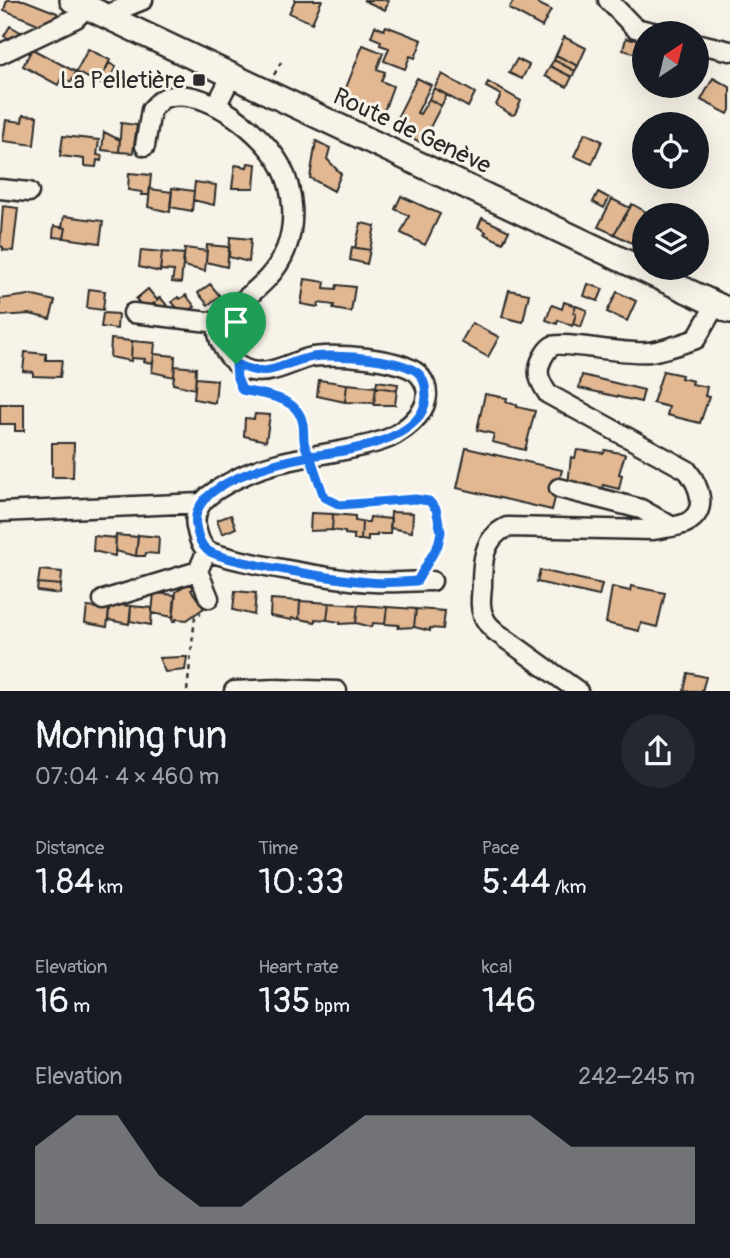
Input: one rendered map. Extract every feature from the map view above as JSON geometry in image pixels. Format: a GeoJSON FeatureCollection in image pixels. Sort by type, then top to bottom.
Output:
{"type":"FeatureCollection","features":[{"type":"Feature","properties":{"kind":"main road","name":"Route de Genève"},"geometry":{"type":"LineString","coordinates":[[88,7],[723,308]]}},
{"type":"Feature","properties":{"kind":"street"},"geometry":{"type":"LineString","coordinates":[[0,54],[76,18],[88,7],[143,0]]}},
{"type":"Feature","properties":{"kind":"street"},"geometry":{"type":"LineString","coordinates":[[608,0],[632,25]]}},
{"type":"Feature","properties":{"kind":"street"},"geometry":{"type":"LineString","coordinates":[[709,46],[730,51]]}},
{"type":"Feature","properties":{"kind":"street"},"geometry":{"type":"LineString","coordinates":[[217,104],[232,75]]}},
{"type":"Feature","properties":{"kind":"street"},"geometry":{"type":"LineString","coordinates":[[145,146],[150,110],[167,97],[183,97],[217,104],[268,148],[281,166],[293,218],[291,234],[278,267],[255,293],[218,323],[217,331],[223,348],[236,364],[250,371],[267,371],[309,357],[330,355],[411,368],[421,376],[426,389],[426,404],[419,417],[392,437],[379,442],[280,461],[254,470],[218,489],[201,503],[195,520],[198,539],[207,550],[240,561],[371,583],[425,581]]}},
{"type":"Feature","properties":{"kind":"street"},"geometry":{"type":"LineString","coordinates":[[0,189],[29,192]]}},
{"type":"Feature","properties":{"kind":"street"},"geometry":{"type":"LineString","coordinates":[[578,691],[485,622],[481,610],[482,559],[490,539],[507,527],[653,530],[686,523],[695,516],[700,506],[701,492],[687,470],[548,394],[538,375],[540,364],[545,352],[552,346],[562,344],[599,350],[649,352],[696,339],[723,308]]}},
{"type":"Feature","properties":{"kind":"street"},"geometry":{"type":"LineString","coordinates":[[133,313],[218,323]]}},
{"type":"Feature","properties":{"kind":"street"},"geometry":{"type":"LineString","coordinates":[[559,488],[641,509],[671,526]]}},
{"type":"Feature","properties":{"kind":"street"},"geometry":{"type":"LineString","coordinates":[[0,512],[201,503]]}},
{"type":"Feature","properties":{"kind":"street"},"geometry":{"type":"LineString","coordinates":[[207,550],[198,571],[209,598]]}},
{"type":"Feature","properties":{"kind":"street"},"geometry":{"type":"LineString","coordinates":[[103,600],[198,571]]}},
{"type":"Feature","properties":{"kind":"street"},"geometry":{"type":"LineString","coordinates":[[234,691],[337,691]]}},
{"type":"Feature","properties":{"kind":"path"},"geometry":{"type":"LineString","coordinates":[[272,79],[281,62]]}},
{"type":"Feature","properties":{"kind":"path"},"geometry":{"type":"LineString","coordinates":[[236,364],[237,378],[242,390],[284,399],[298,411],[303,424],[304,447],[328,501],[340,505],[415,499],[429,501],[436,509],[441,532],[425,581]]}},
{"type":"Feature","properties":{"kind":"path"},"geometry":{"type":"LineString","coordinates":[[187,691],[195,618]]}},
{"type":"Feature","properties":{"kind":"building"},"geometry":{"type":"Polygon","coordinates":[[[7,0],[24,0],[57,13],[57,17],[38,27],[36,23],[4,10],[7,0]]]}},
{"type":"Feature","properties":{"kind":"building"},"geometry":{"type":"Polygon","coordinates":[[[295,0],[322,0],[312,23],[289,13],[295,0]]]}},
{"type":"Feature","properties":{"kind":"building"},"geometry":{"type":"Polygon","coordinates":[[[363,0],[389,0],[385,10],[363,0]]]}},
{"type":"Feature","properties":{"kind":"building"},"geometry":{"type":"Polygon","coordinates":[[[514,0],[537,0],[537,3],[551,10],[542,27],[509,9],[514,0]]]}},
{"type":"Feature","properties":{"kind":"building"},"geometry":{"type":"Polygon","coordinates":[[[10,26],[24,34],[12,40],[4,36],[10,26]]]}},
{"type":"Feature","properties":{"kind":"building"},"geometry":{"type":"Polygon","coordinates":[[[375,26],[384,30],[386,26],[422,40],[415,58],[410,56],[405,69],[384,61],[389,48],[380,45],[381,41],[371,37],[375,26]]]}},
{"type":"Feature","properties":{"kind":"building"},"geometry":{"type":"Polygon","coordinates":[[[564,37],[586,48],[578,66],[556,55],[564,37]]]}},
{"type":"Feature","properties":{"kind":"building"},"geometry":{"type":"Polygon","coordinates":[[[626,38],[632,40],[632,53],[623,50],[626,38]]]}},
{"type":"Feature","properties":{"kind":"building"},"geometry":{"type":"Polygon","coordinates":[[[363,45],[383,53],[377,69],[385,72],[381,81],[393,86],[383,114],[363,106],[360,113],[340,103],[363,45]]]}},
{"type":"Feature","properties":{"kind":"building"},"geometry":{"type":"Polygon","coordinates":[[[32,49],[76,72],[71,82],[62,77],[58,85],[23,66],[32,49]]]}},
{"type":"Feature","properties":{"kind":"building"},"geometry":{"type":"Polygon","coordinates":[[[88,49],[110,60],[99,83],[76,72],[88,49]]]}},
{"type":"Feature","properties":{"kind":"building"},"geometry":{"type":"Polygon","coordinates":[[[556,55],[578,66],[575,71],[554,60],[556,55]]]}},
{"type":"Feature","properties":{"kind":"building"},"geometry":{"type":"Polygon","coordinates":[[[517,59],[529,65],[522,79],[509,73],[517,59]]]}},
{"type":"Feature","properties":{"kind":"building"},"geometry":{"type":"Polygon","coordinates":[[[554,60],[575,71],[572,77],[550,66],[554,60]]]}},
{"type":"Feature","properties":{"kind":"building"},"geometry":{"type":"Polygon","coordinates":[[[109,63],[116,67],[106,87],[99,83],[109,63]]]}},
{"type":"Feature","properties":{"kind":"building"},"geometry":{"type":"Polygon","coordinates":[[[550,66],[572,77],[567,87],[545,76],[550,66]]]}},
{"type":"Feature","properties":{"kind":"building"},"geometry":{"type":"Polygon","coordinates":[[[442,74],[475,93],[468,107],[434,88],[442,74]]]}},
{"type":"Feature","properties":{"kind":"building"},"geometry":{"type":"Polygon","coordinates":[[[417,78],[431,85],[417,113],[420,114],[429,99],[441,106],[422,143],[392,128],[417,78]]]}},
{"type":"Feature","properties":{"kind":"building"},"geometry":{"type":"Polygon","coordinates":[[[713,78],[730,87],[728,114],[701,100],[709,98],[709,85],[713,78]]]}},
{"type":"Feature","properties":{"kind":"building"},"geometry":{"type":"Polygon","coordinates":[[[488,82],[521,101],[515,114],[512,115],[496,105],[501,95],[486,87],[488,82]]]}},
{"type":"Feature","properties":{"kind":"building"},"geometry":{"type":"Polygon","coordinates":[[[434,88],[447,95],[441,106],[429,99],[434,88]]]}},
{"type":"Feature","properties":{"kind":"building"},"geometry":{"type":"Polygon","coordinates":[[[23,115],[37,116],[34,145],[3,141],[6,120],[22,122],[23,115]]]}},
{"type":"Feature","properties":{"kind":"building"},"geometry":{"type":"Polygon","coordinates":[[[121,123],[137,125],[133,153],[119,152],[121,123]]]}},
{"type":"Feature","properties":{"kind":"building"},"geometry":{"type":"Polygon","coordinates":[[[104,132],[120,140],[119,152],[102,150],[104,132]]]}},
{"type":"Feature","properties":{"kind":"building"},"geometry":{"type":"Polygon","coordinates":[[[585,133],[602,141],[592,164],[574,156],[585,133]]]}},
{"type":"Feature","properties":{"kind":"building"},"geometry":{"type":"Polygon","coordinates":[[[63,136],[99,140],[97,155],[102,156],[101,161],[97,160],[96,167],[84,166],[84,159],[60,156],[63,136]]]}},
{"type":"Feature","properties":{"kind":"building"},"geometry":{"type":"Polygon","coordinates":[[[316,141],[330,148],[327,159],[341,174],[334,191],[310,178],[316,141]]]}},
{"type":"Feature","properties":{"kind":"building"},"geometry":{"type":"Polygon","coordinates":[[[248,163],[256,164],[254,188],[232,188],[235,165],[247,167],[248,163]]]}},
{"type":"Feature","properties":{"kind":"building"},"geometry":{"type":"Polygon","coordinates":[[[129,173],[151,175],[149,195],[128,190],[129,173]]]}},
{"type":"Feature","properties":{"kind":"building"},"geometry":{"type":"Polygon","coordinates":[[[195,182],[216,185],[214,205],[193,200],[195,182]]]}},
{"type":"Feature","properties":{"kind":"building"},"geometry":{"type":"Polygon","coordinates":[[[172,188],[194,191],[192,211],[170,207],[172,188]]]}},
{"type":"Feature","properties":{"kind":"building"},"geometry":{"type":"Polygon","coordinates":[[[150,189],[172,192],[170,212],[148,207],[150,189]]]}},
{"type":"Feature","properties":{"kind":"building"},"geometry":{"type":"Polygon","coordinates":[[[598,192],[609,198],[604,208],[593,202],[598,192]]]}},
{"type":"Feature","properties":{"kind":"building"},"geometry":{"type":"Polygon","coordinates":[[[401,196],[440,214],[425,245],[401,233],[409,216],[395,209],[401,196]]]}},
{"type":"Feature","properties":{"kind":"building"},"geometry":{"type":"Polygon","coordinates":[[[612,199],[630,208],[614,234],[598,227],[612,199]]]}},
{"type":"Feature","properties":{"kind":"building"},"geometry":{"type":"Polygon","coordinates":[[[632,204],[632,243],[614,234],[632,204]]]}},
{"type":"Feature","properties":{"kind":"building"},"geometry":{"type":"Polygon","coordinates":[[[3,206],[18,208],[13,251],[3,250],[0,246],[3,206]]]}},
{"type":"Feature","properties":{"kind":"building"},"geometry":{"type":"Polygon","coordinates":[[[64,216],[103,221],[100,243],[64,238],[64,216]]]}},
{"type":"Feature","properties":{"kind":"building"},"geometry":{"type":"Polygon","coordinates":[[[482,218],[509,231],[503,243],[484,234],[486,232],[478,227],[482,218]]]}},
{"type":"Feature","properties":{"kind":"building"},"geometry":{"type":"Polygon","coordinates":[[[361,223],[375,226],[370,250],[355,248],[361,223]]]}},
{"type":"Feature","properties":{"kind":"building"},"geometry":{"type":"Polygon","coordinates":[[[54,226],[66,228],[64,238],[53,237],[54,226]]]}},
{"type":"Feature","properties":{"kind":"building"},"geometry":{"type":"Polygon","coordinates":[[[230,237],[251,239],[249,262],[229,257],[230,237]]]}},
{"type":"Feature","properties":{"kind":"building"},"geometry":{"type":"Polygon","coordinates":[[[207,245],[229,247],[227,267],[206,262],[207,245]]]}},
{"type":"Feature","properties":{"kind":"building"},"geometry":{"type":"Polygon","coordinates":[[[352,247],[370,250],[367,264],[350,260],[352,247]]]}},
{"type":"Feature","properties":{"kind":"building"},"geometry":{"type":"Polygon","coordinates":[[[185,248],[207,251],[205,271],[183,266],[185,248]]]}},
{"type":"Feature","properties":{"kind":"building"},"geometry":{"type":"Polygon","coordinates":[[[141,250],[162,252],[160,272],[139,267],[141,250]]]}},
{"type":"Feature","properties":{"kind":"building"},"geometry":{"type":"Polygon","coordinates":[[[162,252],[184,254],[181,283],[172,282],[174,271],[160,270],[162,252]]]}},
{"type":"Feature","properties":{"kind":"building"},"geometry":{"type":"Polygon","coordinates":[[[305,279],[325,282],[324,288],[336,289],[337,285],[355,287],[351,312],[333,309],[334,305],[319,303],[318,307],[301,304],[305,279]]]}},
{"type":"Feature","properties":{"kind":"building"},"geometry":{"type":"Polygon","coordinates":[[[210,284],[220,296],[208,305],[198,293],[210,284]]]}},
{"type":"Feature","properties":{"kind":"building"},"geometry":{"type":"Polygon","coordinates":[[[588,284],[603,289],[598,301],[584,296],[588,284]]]}},
{"type":"Feature","properties":{"kind":"building"},"geometry":{"type":"Polygon","coordinates":[[[89,289],[105,291],[103,310],[87,308],[89,289]]]}},
{"type":"Feature","properties":{"kind":"building"},"geometry":{"type":"Polygon","coordinates":[[[148,289],[157,300],[160,297],[170,309],[164,314],[154,303],[145,310],[136,299],[148,289]]]}},
{"type":"Feature","properties":{"kind":"building"},"geometry":{"type":"Polygon","coordinates":[[[509,290],[529,294],[523,322],[502,317],[509,290]]]}},
{"type":"Feature","properties":{"kind":"building"},"geometry":{"type":"Polygon","coordinates":[[[617,292],[636,301],[627,321],[607,312],[617,292]]]}},
{"type":"Feature","properties":{"kind":"building"},"geometry":{"type":"Polygon","coordinates":[[[29,295],[55,301],[50,319],[30,314],[0,316],[0,299],[29,295]]]}},
{"type":"Feature","properties":{"kind":"building"},"geometry":{"type":"Polygon","coordinates":[[[186,295],[195,307],[182,314],[172,302],[186,295]]]}},
{"type":"Feature","properties":{"kind":"building"},"geometry":{"type":"Polygon","coordinates":[[[564,302],[576,306],[572,326],[558,320],[557,324],[546,320],[552,305],[562,309],[564,302]]]}},
{"type":"Feature","properties":{"kind":"building"},"geometry":{"type":"Polygon","coordinates":[[[576,306],[587,310],[581,327],[573,324],[576,306]]]}},
{"type":"Feature","properties":{"kind":"building"},"geometry":{"type":"Polygon","coordinates":[[[103,313],[118,314],[117,329],[101,327],[103,313]]]}},
{"type":"Feature","properties":{"kind":"building"},"geometry":{"type":"Polygon","coordinates":[[[472,323],[499,337],[488,357],[461,342],[472,323]]]}},
{"type":"Feature","properties":{"kind":"building"},"geometry":{"type":"Polygon","coordinates":[[[111,339],[132,341],[131,361],[110,357],[111,339]]]}},
{"type":"Feature","properties":{"kind":"building"},"geometry":{"type":"Polygon","coordinates":[[[132,341],[155,343],[153,363],[144,362],[145,359],[131,358],[132,341]]]}},
{"type":"Feature","properties":{"kind":"building"},"geometry":{"type":"Polygon","coordinates":[[[25,352],[46,354],[46,360],[62,360],[60,377],[33,376],[33,372],[23,371],[25,352]]]}},
{"type":"Feature","properties":{"kind":"building"},"geometry":{"type":"Polygon","coordinates":[[[154,354],[175,356],[174,377],[152,372],[154,354]]]}},
{"type":"Feature","properties":{"kind":"building"},"geometry":{"type":"Polygon","coordinates":[[[175,366],[196,368],[195,389],[173,384],[175,366]]]}},
{"type":"Feature","properties":{"kind":"building"},"geometry":{"type":"Polygon","coordinates":[[[663,371],[682,375],[681,378],[693,381],[692,384],[707,387],[705,396],[709,397],[700,423],[667,415],[669,407],[653,403],[663,371]]]}},
{"type":"Feature","properties":{"kind":"building"},"geometry":{"type":"Polygon","coordinates":[[[582,375],[644,390],[641,402],[579,388],[582,375]]]}},
{"type":"Feature","properties":{"kind":"building"},"geometry":{"type":"Polygon","coordinates":[[[196,378],[217,380],[215,403],[194,399],[196,378]]]}},
{"type":"Feature","properties":{"kind":"building"},"geometry":{"type":"Polygon","coordinates":[[[319,380],[347,384],[345,402],[317,396],[319,380]]]}},
{"type":"Feature","properties":{"kind":"building"},"geometry":{"type":"Polygon","coordinates":[[[377,381],[398,384],[397,390],[376,387],[377,381]]]}},
{"type":"Feature","properties":{"kind":"building"},"geometry":{"type":"Polygon","coordinates":[[[347,384],[376,387],[374,403],[345,402],[347,384]]]}},
{"type":"Feature","properties":{"kind":"building"},"geometry":{"type":"Polygon","coordinates":[[[376,387],[397,390],[395,405],[374,405],[376,387]]]}},
{"type":"Feature","properties":{"kind":"building"},"geometry":{"type":"Polygon","coordinates":[[[485,394],[507,398],[506,402],[535,411],[525,450],[492,442],[494,434],[477,430],[485,394]]]}},
{"type":"Feature","properties":{"kind":"building"},"geometry":{"type":"Polygon","coordinates":[[[0,404],[24,404],[24,431],[15,431],[15,424],[0,424],[0,404]]]}},
{"type":"Feature","properties":{"kind":"building"},"geometry":{"type":"Polygon","coordinates":[[[255,414],[270,415],[266,441],[244,436],[245,418],[254,419],[255,414]]]}},
{"type":"Feature","properties":{"kind":"building"},"geometry":{"type":"Polygon","coordinates":[[[52,443],[74,443],[73,477],[52,477],[52,443]]]}},
{"type":"Feature","properties":{"kind":"building"},"geometry":{"type":"Polygon","coordinates":[[[466,448],[562,470],[552,510],[457,488],[466,448]]]}},
{"type":"Feature","properties":{"kind":"building"},"geometry":{"type":"Polygon","coordinates":[[[577,450],[604,453],[605,450],[625,454],[619,474],[622,475],[619,489],[603,485],[601,492],[568,485],[571,457],[575,458],[577,450]]]}},
{"type":"Feature","properties":{"kind":"building"},"geometry":{"type":"Polygon","coordinates":[[[391,512],[413,513],[412,532],[390,528],[391,512]]]}},
{"type":"Feature","properties":{"kind":"building"},"geometry":{"type":"Polygon","coordinates":[[[311,513],[333,514],[332,530],[310,531],[311,513]]]}},
{"type":"Feature","properties":{"kind":"building"},"geometry":{"type":"Polygon","coordinates":[[[333,514],[355,516],[355,521],[362,522],[361,540],[354,540],[354,535],[332,530],[333,514]]]}},
{"type":"Feature","properties":{"kind":"building"},"geometry":{"type":"Polygon","coordinates":[[[231,515],[236,528],[222,534],[217,520],[231,515]]]}},
{"type":"Feature","properties":{"kind":"building"},"geometry":{"type":"Polygon","coordinates":[[[370,517],[391,519],[390,534],[377,534],[368,536],[368,541],[361,540],[362,522],[369,522],[370,517]]]}},
{"type":"Feature","properties":{"kind":"building"},"geometry":{"type":"Polygon","coordinates":[[[116,535],[138,537],[136,556],[115,551],[116,535]]]}},
{"type":"Feature","properties":{"kind":"building"},"geometry":{"type":"Polygon","coordinates":[[[138,535],[159,537],[158,554],[136,556],[138,535]]]}},
{"type":"Feature","properties":{"kind":"building"},"geometry":{"type":"Polygon","coordinates":[[[94,536],[116,538],[115,556],[93,551],[94,536]]]}},
{"type":"Feature","properties":{"kind":"building"},"geometry":{"type":"Polygon","coordinates":[[[40,570],[62,572],[61,585],[38,583],[40,570]]]}},
{"type":"Feature","properties":{"kind":"building"},"geometry":{"type":"Polygon","coordinates":[[[540,570],[602,584],[599,596],[537,582],[540,570]]]}},
{"type":"Feature","properties":{"kind":"building"},"geometry":{"type":"Polygon","coordinates":[[[189,581],[194,588],[191,590],[204,608],[187,620],[173,621],[176,592],[189,581]]]}},
{"type":"Feature","properties":{"kind":"building"},"geometry":{"type":"Polygon","coordinates":[[[38,583],[61,585],[60,594],[37,591],[38,583]]]}},
{"type":"Feature","properties":{"kind":"building"},"geometry":{"type":"Polygon","coordinates":[[[631,586],[665,593],[657,627],[641,623],[639,631],[606,623],[612,587],[630,591],[631,586]]]}},
{"type":"Feature","properties":{"kind":"building"},"geometry":{"type":"Polygon","coordinates":[[[235,591],[256,593],[254,615],[233,610],[235,591]]]}},
{"type":"Feature","properties":{"kind":"building"},"geometry":{"type":"Polygon","coordinates":[[[154,593],[175,595],[173,617],[152,613],[154,593]]]}},
{"type":"Feature","properties":{"kind":"building"},"geometry":{"type":"Polygon","coordinates":[[[271,599],[300,601],[299,619],[270,616],[271,599]]]}},
{"type":"Feature","properties":{"kind":"building"},"geometry":{"type":"Polygon","coordinates":[[[300,601],[329,603],[327,620],[315,619],[315,622],[299,619],[300,601]]]}},
{"type":"Feature","properties":{"kind":"building"},"geometry":{"type":"Polygon","coordinates":[[[329,603],[358,605],[356,623],[340,624],[327,620],[329,603]]]}},
{"type":"Feature","properties":{"kind":"building"},"geometry":{"type":"Polygon","coordinates":[[[110,604],[131,606],[129,624],[108,620],[110,604]]]}},
{"type":"Feature","properties":{"kind":"building"},"geometry":{"type":"Polygon","coordinates":[[[358,605],[387,607],[385,624],[373,623],[372,627],[356,623],[358,605]]]}},
{"type":"Feature","properties":{"kind":"building"},"geometry":{"type":"Polygon","coordinates":[[[131,606],[152,608],[151,625],[130,621],[131,606]]]}},
{"type":"Feature","properties":{"kind":"building"},"geometry":{"type":"Polygon","coordinates":[[[87,607],[109,609],[107,627],[85,623],[87,607]]]}},
{"type":"Feature","properties":{"kind":"building"},"geometry":{"type":"Polygon","coordinates":[[[387,607],[416,609],[414,627],[398,628],[399,625],[385,624],[387,607]]]}},
{"type":"Feature","properties":{"kind":"building"},"geometry":{"type":"Polygon","coordinates":[[[416,609],[445,611],[443,629],[430,628],[430,631],[414,627],[416,609]]]}},
{"type":"Feature","properties":{"kind":"building"},"geometry":{"type":"Polygon","coordinates":[[[187,657],[185,670],[165,672],[159,658],[187,657]]]}},
{"type":"Feature","properties":{"kind":"building"},"geometry":{"type":"Polygon","coordinates":[[[688,673],[706,677],[702,691],[684,691],[688,673]]]}},
{"type":"Feature","properties":{"kind":"place","name":"La Pelletière"},"geometry":{"type":"Point","coordinates":[199,80]}},
{"type":"Feature","properties":{"kind":"route"},"geometry":{"type":"LineString","coordinates":[[236,364],[237,378],[242,390],[284,399],[298,411],[303,424],[304,447],[310,456],[280,461],[254,470],[218,489],[201,503],[195,520],[198,539],[207,550],[240,561],[371,583],[417,581],[438,545],[441,532],[436,509],[429,501],[415,499],[340,505],[328,501],[324,497],[310,456],[379,442],[409,426],[419,417],[426,404],[426,389],[421,376],[411,368],[398,364],[330,355],[309,357],[267,371],[250,371],[236,364]]}}]}
